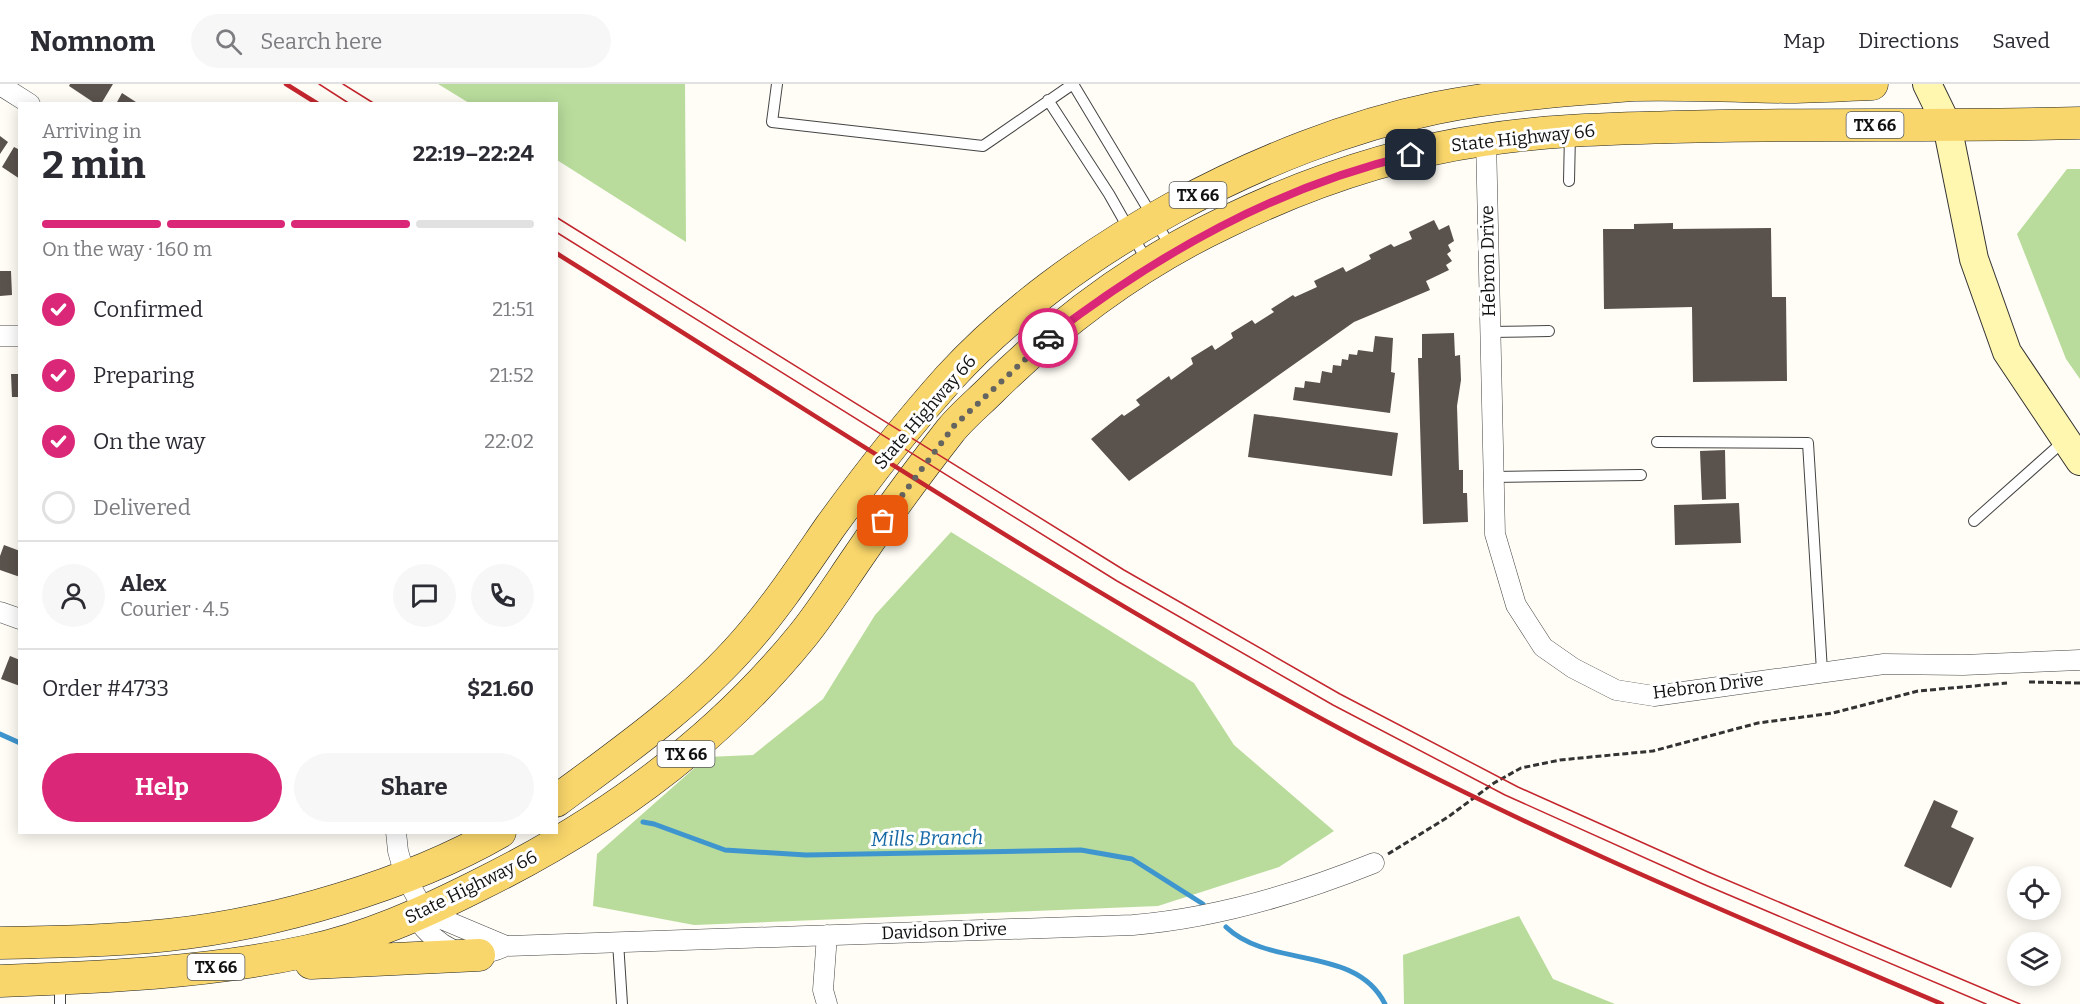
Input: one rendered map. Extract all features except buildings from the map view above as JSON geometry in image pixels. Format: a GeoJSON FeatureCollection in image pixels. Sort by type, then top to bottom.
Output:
{"type":"FeatureCollection","features":[{"type":"Feature","properties":{"kind":"main road","name":"State Highway 66"},"geometry":{"type":"LineString","coordinates":[[558,800],[656,726],[714,675],[746,642],[848,502],[953,375],[1018,314],[1089,260],[1142,226],[1227,180],[1326,140],[1485,92],[1639,85],[1872,84]]}},
{"type":"Feature","properties":{"kind":"main road"},"geometry":{"type":"LineString","coordinates":[[1486,139],[1490,124],[1506,116],[1595,104],[1639,85]]}},
{"type":"Feature","properties":{"kind":"main road"},"geometry":{"type":"LineString","coordinates":[[1353,170],[1392,145],[1468,117],[1485,104],[1485,92]]}},
{"type":"Feature","properties":{"kind":"main road","name":"State Highway 66"},"geometry":{"type":"LineString","coordinates":[[0,981],[60,991],[243,964],[313,950],[373,933],[425,912],[556,845],[603,816],[680,759],[741,703],[806,631],[883,521],[954,426],[1041,343],[1110,290],[1221,224],[1353,170],[1486,139],[1570,130],[1726,126],[2080,123]]}},
{"type":"Feature","properties":{"kind":"main road","name":"State Highway 66"},"geometry":{"type":"LineString","coordinates":[[0,943],[169,935],[247,923],[405,876],[437,864],[497,834]]}},
{"type":"Feature","properties":{"kind":"main road"},"geometry":{"type":"LineString","coordinates":[[199,969],[493,950]]}},
{"type":"Feature","properties":{"kind":"street"},"geometry":{"type":"LineString","coordinates":[[1927,84],[1947,125],[1974,259],[2007,352],[2072,451]]}},
{"type":"Feature","properties":{"kind":"street"},"geometry":{"type":"LineString","coordinates":[[1947,125],[1951,84]]}},
{"type":"Feature","properties":{"kind":"street"},"geometry":{"type":"LineString","coordinates":[[0,86],[27,102]]}},
{"type":"Feature","properties":{"kind":"street","name":"Hebron Drive"},"geometry":{"type":"LineString","coordinates":[[1486,139],[1495,534],[1516,605],[1544,647],[1573,668],[1616,690],[1654,696],[1884,664],[1963,665],[2080,660]]}},
{"type":"Feature","properties":{"kind":"street"},"geometry":{"type":"LineString","coordinates":[[0,336],[18,336]]}},
{"type":"Feature","properties":{"kind":"street"},"geometry":{"type":"LineString","coordinates":[[0,612],[18,618]]}},
{"type":"Feature","properties":{"kind":"street","name":"Davidson Drive"},"geometry":{"type":"LineString","coordinates":[[396,834],[405,876],[425,912],[493,950]]}},
{"type":"Feature","properties":{"kind":"street","name":"Davidson Drive"},"geometry":{"type":"LineString","coordinates":[[425,912],[424,928],[434,939],[452,951],[618,942],[1166,922],[1267,900],[1374,863]]}},
{"type":"Feature","properties":{"kind":"street"},"geometry":{"type":"LineString","coordinates":[[827,935],[823,990],[827,1004]]}},
{"type":"Feature","properties":{"kind":"lane"},"geometry":{"type":"LineString","coordinates":[[777,84],[772,122],[983,146],[1073,84],[1142,226],[1161,259]]}},
{"type":"Feature","properties":{"kind":"lane"},"geometry":{"type":"LineString","coordinates":[[1048,100],[1109,194],[1142,226],[1161,259]]}},
{"type":"Feature","properties":{"kind":"lane"},"geometry":{"type":"LineString","coordinates":[[1569,181],[1570,130]]}},
{"type":"Feature","properties":{"kind":"lane"},"geometry":{"type":"LineString","coordinates":[[1490,332],[1549,331]]}},
{"type":"Feature","properties":{"kind":"lane"},"geometry":{"type":"LineString","coordinates":[[1658,442],[1809,443],[1822,671]]}},
{"type":"Feature","properties":{"kind":"lane"},"geometry":{"type":"LineString","coordinates":[[1974,521],[2072,451]]}},
{"type":"Feature","properties":{"kind":"lane"},"geometry":{"type":"LineString","coordinates":[[1493,477],[1641,475]]}},
{"type":"Feature","properties":{"kind":"lane"},"geometry":{"type":"LineString","coordinates":[[618,942],[622,1004]]}},
{"type":"Feature","properties":{"kind":"path"},"geometry":{"type":"LineString","coordinates":[[2025,682],[2080,683]]}},
{"type":"Feature","properties":{"kind":"path"},"geometry":{"type":"LineString","coordinates":[[1374,863],[1448,817],[1494,783],[1521,768],[1560,760],[1653,751],[1758,723],[1833,713],[1918,691],[2013,683]]}},
{"type":"Feature","properties":{"kind":"green space"},"geometry":{"type":"Polygon","coordinates":[[[438,84],[685,84],[686,242],[558,161],[558,102],[467,102],[438,84]]]}},
{"type":"Feature","properties":{"kind":"green space"},"geometry":{"type":"Polygon","coordinates":[[[2067,169],[2080,169],[2080,379],[2066,359],[2017,234],[2067,169]]]}},
{"type":"Feature","properties":{"kind":"green space"},"geometry":{"type":"Polygon","coordinates":[[[951,532],[1194,683],[1234,745],[1334,831],[1279,867],[1158,906],[694,925],[593,906],[597,854],[707,757],[753,755],[823,699],[875,615],[951,532]]]}},
{"type":"Feature","properties":{"kind":"green space"},"geometry":{"type":"Polygon","coordinates":[[[1519,916],[1553,979],[1615,1004],[1404,1004],[1403,955],[1519,916]]]}},
{"type":"Feature","properties":{"kind":"waterway","name":"Mills Branch"},"geometry":{"type":"LineString","coordinates":[[0,734],[18,742]]}},
{"type":"Feature","properties":{"kind":"waterway","name":"Mills Branch"},"geometry":{"type":"LineString","coordinates":[[643,822],[725,850],[806,855],[1081,850],[1132,859],[1203,904]]}},
{"type":"Feature","properties":{"kind":"waterway","name":"Mills Branch"},"geometry":{"type":"LineString","coordinates":[[1226,927],[1244,940],[1265,948],[1334,965],[1354,973],[1372,985],[1385,1004]]}},
{"type":"Feature","properties":{"kind":"tram line"},"geometry":{"type":"LineString","coordinates":[[319,84],[347,102]]}},
{"type":"Feature","properties":{"kind":"tram line"},"geometry":{"type":"LineString","coordinates":[[343,84],[372,102]]}},
{"type":"Feature","properties":{"kind":"tram line"},"geometry":{"type":"LineString","coordinates":[[558,218],[1124,570],[1340,694],[1518,787],[1708,872],[2020,1004]]}},
{"type":"Feature","properties":{"kind":"tram line"},"geometry":{"type":"LineString","coordinates":[[558,233],[1117,581],[1333,705],[1505,795],[1703,884],[1986,1004]]}},
{"type":"Feature","properties":{"kind":"railway"},"geometry":{"type":"LineString","coordinates":[[286,84],[315,102]]}},
{"type":"Feature","properties":{"kind":"railway"},"geometry":{"type":"LineString","coordinates":[[558,254],[1031,551],[1224,665],[1322,719],[1551,834],[1942,1004]]}},
{"type":"Feature","properties":{"kind":"way so far"},"geometry":{"type":"LineString","coordinates":[[883,521],[954,426],[1048,338]]}},
{"type":"Feature","properties":{"kind":"route"},"geometry":{"type":"LineString","coordinates":[[1048,338],[1110,290],[1221,224],[1347,171],[1411,155]]}}]}
